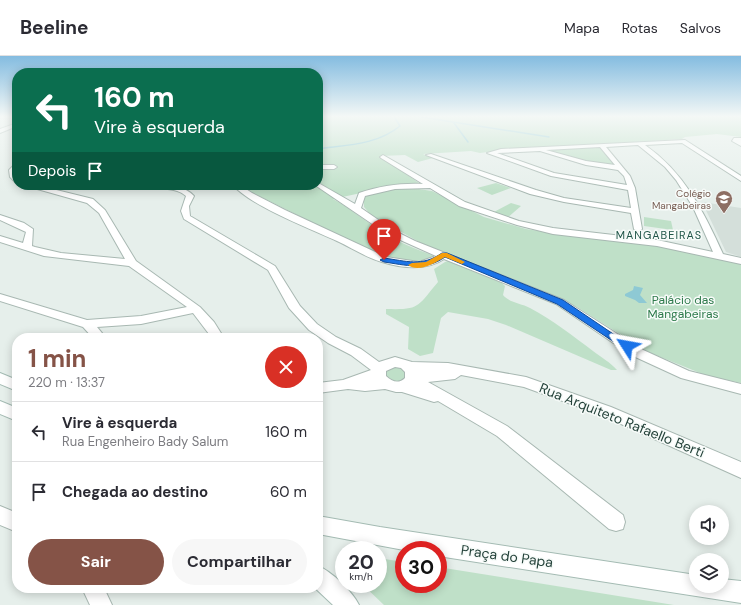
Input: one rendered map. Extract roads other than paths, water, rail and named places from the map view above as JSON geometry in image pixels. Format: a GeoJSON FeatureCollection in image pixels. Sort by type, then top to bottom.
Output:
{"type":"FeatureCollection","features":[{"type":"Feature","properties":{"kind":"street"},"geometry":{"type":"LineString","coordinates":[[631,188],[553,175],[490,153],[501,151],[669,142]]}},
{"type":"Feature","properties":{"kind":"street"},"geometry":{"type":"LineString","coordinates":[[684,142],[741,180]]}},
{"type":"Feature","properties":{"kind":"street"},"geometry":{"type":"LineString","coordinates":[[639,143],[678,176],[684,184],[698,206],[719,255]]}},
{"type":"Feature","properties":{"kind":"street"},"geometry":{"type":"LineString","coordinates":[[601,145],[627,176],[631,188],[638,229],[646,237],[657,243]]}},
{"type":"Feature","properties":{"kind":"street"},"geometry":{"type":"LineString","coordinates":[[538,149],[586,163],[620,168]]}},
{"type":"Feature","properties":{"kind":"street"},"geometry":{"type":"LineString","coordinates":[[429,155],[533,192],[564,200],[635,212]]}},
{"type":"Feature","properties":{"kind":"street"},"geometry":{"type":"LineString","coordinates":[[383,157],[431,186],[478,211],[517,224],[553,231],[657,243],[719,255],[741,261]]}},
{"type":"Feature","properties":{"kind":"street"},"geometry":{"type":"LineString","coordinates":[[323,167],[334,167]]}},
{"type":"Feature","properties":{"kind":"street"},"geometry":{"type":"LineString","coordinates":[[357,208],[362,195],[378,189],[401,185],[431,186]]}},
{"type":"Feature","properties":{"kind":"street"},"geometry":{"type":"LineString","coordinates":[[323,188],[357,208],[390,232],[560,302],[636,352],[686,375],[741,389]]}},
{"type":"Feature","properties":{"kind":"street"},"geometry":{"type":"LineString","coordinates":[[49,190],[90,200],[102,212],[132,263],[196,309],[215,333]]}},
{"type":"Feature","properties":{"kind":"street"},"geometry":{"type":"LineString","coordinates":[[180,190],[187,192],[190,196],[184,212],[187,217],[258,258],[272,268],[295,308],[313,327],[322,333]]}},
{"type":"Feature","properties":{"kind":"street"},"geometry":{"type":"LineString","coordinates":[[242,190],[249,195],[275,208],[384,260],[419,265],[435,261],[444,255]]}},
{"type":"Feature","properties":{"kind":"street"},"geometry":{"type":"LineString","coordinates":[[0,217],[21,225],[30,231],[27,248]]}},
{"type":"Feature","properties":{"kind":"street"},"geometry":{"type":"LineString","coordinates":[[624,238],[638,229]]}},
{"type":"Feature","properties":{"kind":"street"},"geometry":{"type":"LineString","coordinates":[[0,239],[10,240],[27,248],[49,254],[132,263]]}},
{"type":"Feature","properties":{"kind":"street"},"geometry":{"type":"LineString","coordinates":[[0,297],[87,324],[140,320],[196,309]]}},
{"type":"Feature","properties":{"kind":"street"},"geometry":{"type":"LineString","coordinates":[[87,324],[95,333]]}},
{"type":"Feature","properties":{"kind":"street"},"geometry":{"type":"LineString","coordinates":[[323,334],[356,352],[383,372],[390,386],[409,378]]}},
{"type":"Feature","properties":{"kind":"street"},"geometry":{"type":"LineString","coordinates":[[323,387],[344,385],[365,386],[383,372],[400,363],[409,378],[502,431],[616,522]]}},
{"type":"Feature","properties":{"kind":"street","name":"Rua Arquiteto Rafaello Berti"},"geometry":{"type":"LineString","coordinates":[[409,378],[476,373],[526,382],[566,395],[656,431],[741,470]]}},
{"type":"Feature","properties":{"kind":"street"},"geometry":{"type":"LineString","coordinates":[[0,378],[12,384]]}},
{"type":"Feature","properties":{"kind":"street"},"geometry":{"type":"LineString","coordinates":[[0,406],[12,412]]}},
{"type":"Feature","properties":{"kind":"street"},"geometry":{"type":"LineString","coordinates":[[0,515],[12,521]]}},
{"type":"Feature","properties":{"kind":"street","name":"Praça do Papa"},"geometry":{"type":"LineString","coordinates":[[323,526],[380,537],[689,584]]}},
{"type":"Feature","properties":{"kind":"street"},"geometry":{"type":"LineString","coordinates":[[323,581],[348,605]]}},
{"type":"Feature","properties":{"kind":"street"},"geometry":{"type":"LineString","coordinates":[[729,590],[741,592]]}},
{"type":"Feature","properties":{"kind":"street"},"geometry":{"type":"LineString","coordinates":[[95,593],[100,605]]}},
{"type":"Feature","properties":{"kind":"water"},"geometry":{"type":"Polygon","coordinates":[[[634,286],[643,288],[640,295],[647,303],[639,303],[625,296],[625,294],[633,290],[634,286]]]}},
{"type":"Feature","properties":{"kind":"waterway"},"geometry":{"type":"LineString","coordinates":[[323,148],[368,142]]}},
{"type":"Feature","properties":{"kind":"place","name":"Colégio Mangabeiras"},"geometry":{"type":"Point","coordinates":[724,214]}},
{"type":"Feature","properties":{"kind":"district","name":"MANGABEIRAS"},"geometry":{"type":"Point","coordinates":[659,235]}},
{"type":"Feature","properties":{"kind":"park label","name":"Palácio das Mangabeiras"},"geometry":{"type":"Point","coordinates":[683,307]}}]}
